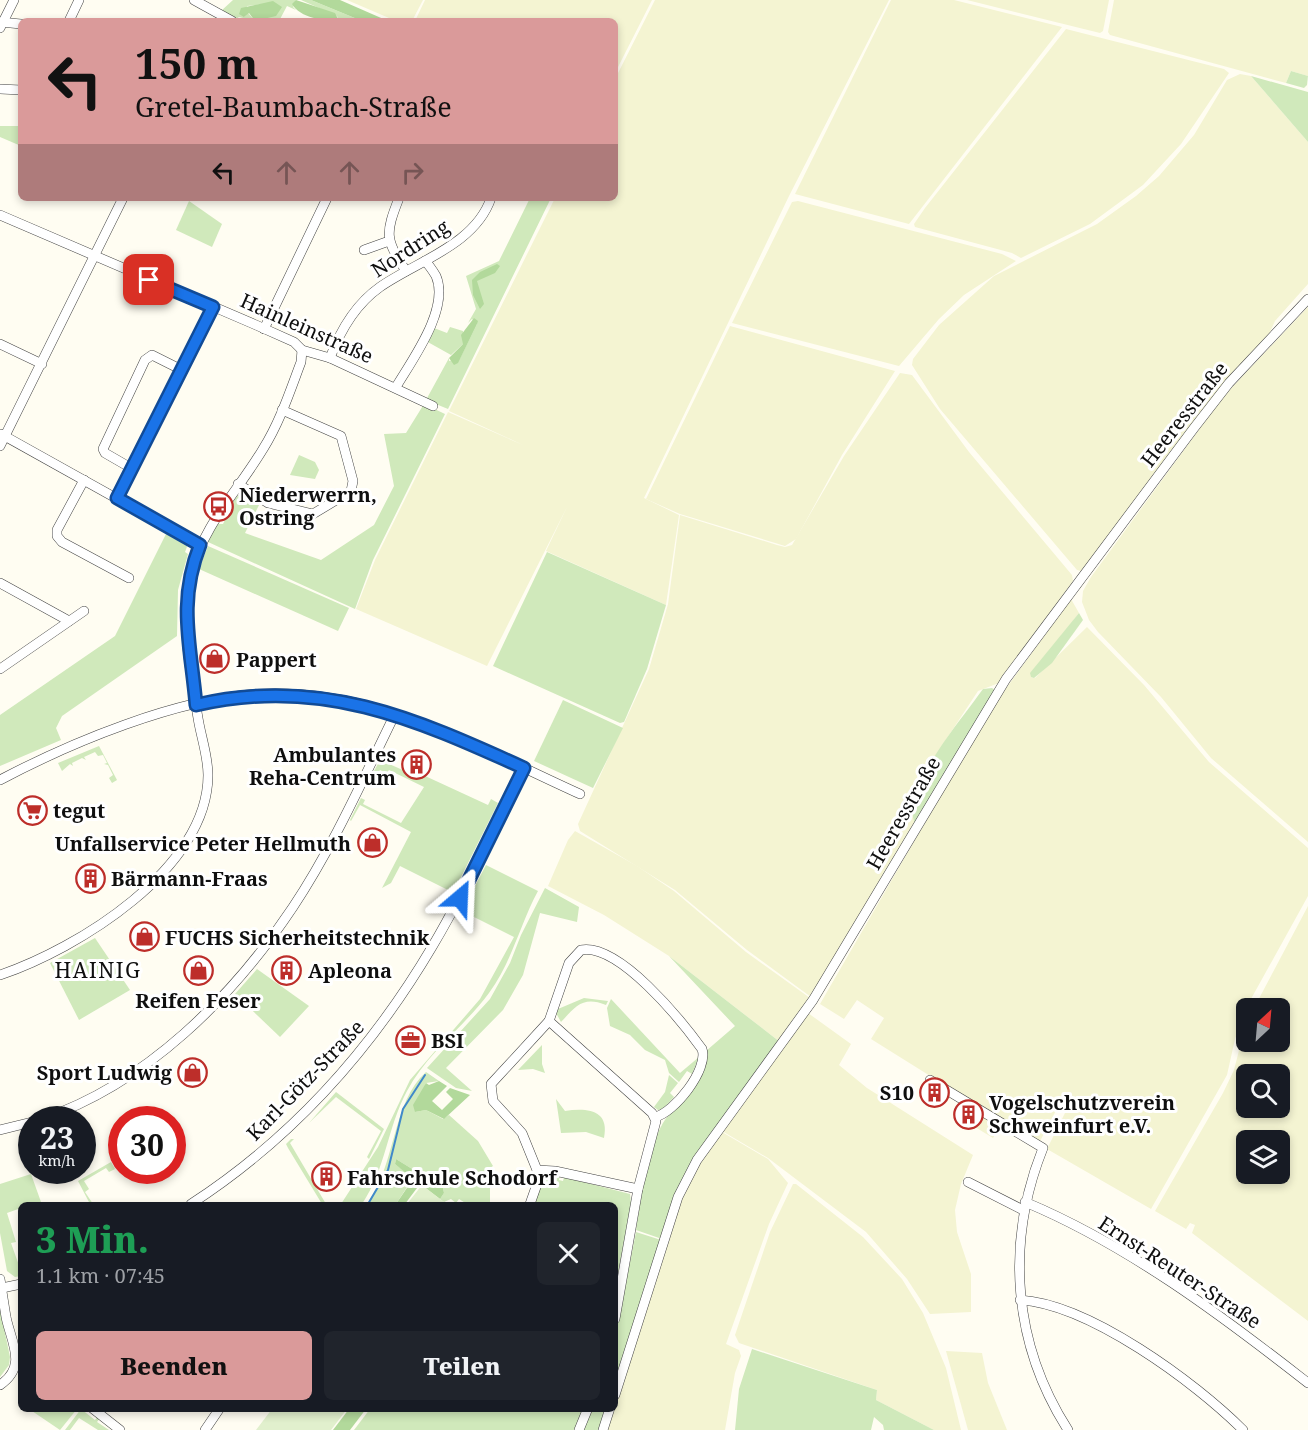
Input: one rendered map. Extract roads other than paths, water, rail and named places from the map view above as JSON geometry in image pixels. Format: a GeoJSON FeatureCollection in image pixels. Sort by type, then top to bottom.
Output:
{"type":"FeatureCollection","features":[{"type":"Feature","properties":{"kind":"street"},"geometry":{"type":"LineString","coordinates":[[14,0],[1,24],[18,24]]}},
{"type":"Feature","properties":{"kind":"street"},"geometry":{"type":"LineString","coordinates":[[70,18],[79,0]]}},
{"type":"Feature","properties":{"kind":"street"},"geometry":{"type":"LineString","coordinates":[[194,0],[226,18]]}},
{"type":"Feature","properties":{"kind":"street"},"geometry":{"type":"LineString","coordinates":[[211,18],[214,12]]}},
{"type":"Feature","properties":{"kind":"street"},"geometry":{"type":"LineString","coordinates":[[0,89],[18,90]]}},
{"type":"Feature","properties":{"kind":"street"},"geometry":{"type":"LineString","coordinates":[[0,446],[3,435],[42,364],[122,201]]}},
{"type":"Feature","properties":{"kind":"street"},"geometry":{"type":"LineString","coordinates":[[264,328],[326,201]]}},
{"type":"Feature","properties":{"kind":"street"},"geometry":{"type":"LineString","coordinates":[[398,201],[389,229],[389,241],[406,272]]}},
{"type":"Feature","properties":{"kind":"street","name":"Nordring"},"geometry":{"type":"LineString","coordinates":[[330,358],[338,338],[353,314],[379,288],[460,238],[482,215],[489,201]]}},
{"type":"Feature","properties":{"kind":"street","name":"Hainleinstraße"},"geometry":{"type":"LineString","coordinates":[[0,215],[264,328],[294,342],[302,350],[330,358],[433,406]]}},
{"type":"Feature","properties":{"kind":"street"},"geometry":{"type":"LineString","coordinates":[[364,250],[389,241]]}},
{"type":"Feature","properties":{"kind":"street"},"geometry":{"type":"LineString","coordinates":[[396,387],[429,330],[435,312],[438,294],[436,277],[425,261]]}},
{"type":"Feature","properties":{"kind":"street","name":"Heeresstraße"},"geometry":{"type":"LineString","coordinates":[[618,1386],[678,1197],[693,1166],[812,1002],[1002,685],[1229,383],[1308,299]]}},
{"type":"Feature","properties":{"kind":"street"},"geometry":{"type":"LineString","coordinates":[[117,498],[213,307]]}},
{"type":"Feature","properties":{"kind":"street"},"geometry":{"type":"LineString","coordinates":[[0,344],[42,364]]}},
{"type":"Feature","properties":{"kind":"street"},"geometry":{"type":"LineString","coordinates":[[0,975],[58,951],[101,925],[141,893],[184,845],[203,808],[208,776],[187,632],[186,600],[191,571],[200,545],[215,517],[264,449],[301,362],[302,350]]}},
{"type":"Feature","properties":{"kind":"street"},"geometry":{"type":"LineString","coordinates":[[131,468],[105,453],[103,449],[140,370],[150,355],[180,369]]}},
{"type":"Feature","properties":{"kind":"street"},"geometry":{"type":"LineString","coordinates":[[238,484],[268,503],[313,514],[351,491],[353,481],[341,436],[282,410]]}},
{"type":"Feature","properties":{"kind":"street"},"geometry":{"type":"LineString","coordinates":[[3,435],[200,545]]}},
{"type":"Feature","properties":{"kind":"street"},"geometry":{"type":"LineString","coordinates":[[84,480],[57,530],[57,536],[62,542],[129,578]]}},
{"type":"Feature","properties":{"kind":"street"},"geometry":{"type":"LineString","coordinates":[[0,583],[69,621]]}},
{"type":"Feature","properties":{"kind":"street"},"geometry":{"type":"LineString","coordinates":[[1,667],[84,611]]}},
{"type":"Feature","properties":{"kind":"street"},"geometry":{"type":"LineString","coordinates":[[0,780],[106,733],[161,714],[241,696],[298,695],[345,701],[395,714],[580,794]]}},
{"type":"Feature","properties":{"kind":"street"},"geometry":{"type":"LineString","coordinates":[[74,1106],[126,1078],[187,1029],[246,968],[280,925],[310,880],[395,714]]}},
{"type":"Feature","properties":{"kind":"street","name":"Karl-Götz-Straße"},"geometry":{"type":"LineString","coordinates":[[194,1202],[253,1160],[286,1130],[339,1076],[374,1034],[443,928],[524,768]]}},
{"type":"Feature","properties":{"kind":"street"},"geometry":{"type":"LineString","coordinates":[[531,1202],[536,1187],[537,1170],[522,1133],[493,1101],[490,1093],[496,1076],[549,1022],[571,959],[583,950],[594,950],[637,974],[702,1049],[704,1059],[699,1072],[667,1112],[654,1115]]}},
{"type":"Feature","properties":{"kind":"street"},"geometry":{"type":"LineString","coordinates":[[549,1022],[654,1115],[657,1127],[638,1189],[618,1302]]}},
{"type":"Feature","properties":{"kind":"street"},"geometry":{"type":"LineString","coordinates":[[930,1080],[1043,1148],[1024,1206],[1018,1266],[1020,1300],[1026,1334],[1035,1363],[1049,1398],[1068,1430]]}},
{"type":"Feature","properties":{"kind":"street"},"geometry":{"type":"LineString","coordinates":[[0,1130],[18,1126]]}},
{"type":"Feature","properties":{"kind":"street"},"geometry":{"type":"LineString","coordinates":[[537,1170],[555,1171],[638,1189]]}},
{"type":"Feature","properties":{"kind":"street","name":"Ernst-Reuter-Straße"},"geometry":{"type":"LineString","coordinates":[[968,1182],[1073,1225],[1161,1277],[1233,1326],[1308,1383]]}},
{"type":"Feature","properties":{"kind":"street"},"geometry":{"type":"LineString","coordinates":[[18,1284],[1,1284],[18,1354]]}},
{"type":"Feature","properties":{"kind":"street"},"geometry":{"type":"LineString","coordinates":[[1020,1300],[1053,1307],[1080,1318],[1141,1350],[1204,1395],[1243,1430]]}},
{"type":"Feature","properties":{"kind":"street"},"geometry":{"type":"LineString","coordinates":[[0,1385],[10,1376],[18,1360]]}},
{"type":"Feature","properties":{"kind":"street"},"geometry":{"type":"LineString","coordinates":[[97,1412],[120,1430]]}},
{"type":"Feature","properties":{"kind":"street"},"geometry":{"type":"LineString","coordinates":[[205,1430],[217,1412]]}},
{"type":"Feature","properties":{"kind":"street"},"geometry":{"type":"LineString","coordinates":[[579,1430],[586,1412]]}},
{"type":"Feature","properties":{"kind":"street"},"geometry":{"type":"LineString","coordinates":[[603,1430],[609,1412]]}},
{"type":"Feature","properties":{"kind":"waterway"},"geometry":{"type":"LineString","coordinates":[[369,1202],[388,1170],[403,1109],[425,1075]]}},
{"type":"Feature","properties":{"kind":"place","name":"Niederwerrn, Ostring"},"geometry":{"type":"Point","coordinates":[218,506]}},
{"type":"Feature","properties":{"kind":"place","name":"Pappert"},"geometry":{"type":"Point","coordinates":[215,659]}},
{"type":"Feature","properties":{"kind":"place","name":"Ambulantes Reha-Centrum"},"geometry":{"type":"Point","coordinates":[417,765]}},
{"type":"Feature","properties":{"kind":"place","name":"tegut"},"geometry":{"type":"Point","coordinates":[32,810]}},
{"type":"Feature","properties":{"kind":"place","name":"Unfallservice Peter Hellmuth"},"geometry":{"type":"Point","coordinates":[372,843]}},
{"type":"Feature","properties":{"kind":"place","name":"Bärmann-Fraas"},"geometry":{"type":"Point","coordinates":[90,878]}},
{"type":"Feature","properties":{"kind":"place","name":"FUCHS Sicherheitstechnik"},"geometry":{"type":"Point","coordinates":[144,937]}},
{"type":"Feature","properties":{"kind":"place","name":"Reifen Feser"},"geometry":{"type":"Point","coordinates":[198,970]}},
{"type":"Feature","properties":{"kind":"place","name":"Apleona"},"geometry":{"type":"Point","coordinates":[287,970]}},
{"type":"Feature","properties":{"kind":"place","name":"BSI"},"geometry":{"type":"Point","coordinates":[410,1040]}},
{"type":"Feature","properties":{"kind":"place","name":"Sport Ludwig"},"geometry":{"type":"Point","coordinates":[193,1072]}},
{"type":"Feature","properties":{"kind":"place","name":"S10"},"geometry":{"type":"Point","coordinates":[935,1092]}},
{"type":"Feature","properties":{"kind":"place","name":"Vogelschutzverein Schweinfurt e.V."},"geometry":{"type":"Point","coordinates":[968,1114]}},
{"type":"Feature","properties":{"kind":"place","name":"Fahrschule Schodorf"},"geometry":{"type":"Point","coordinates":[326,1177]}},
{"type":"Feature","properties":{"kind":"district","name":"HAINIG"},"geometry":{"type":"Point","coordinates":[98,970]}}]}
